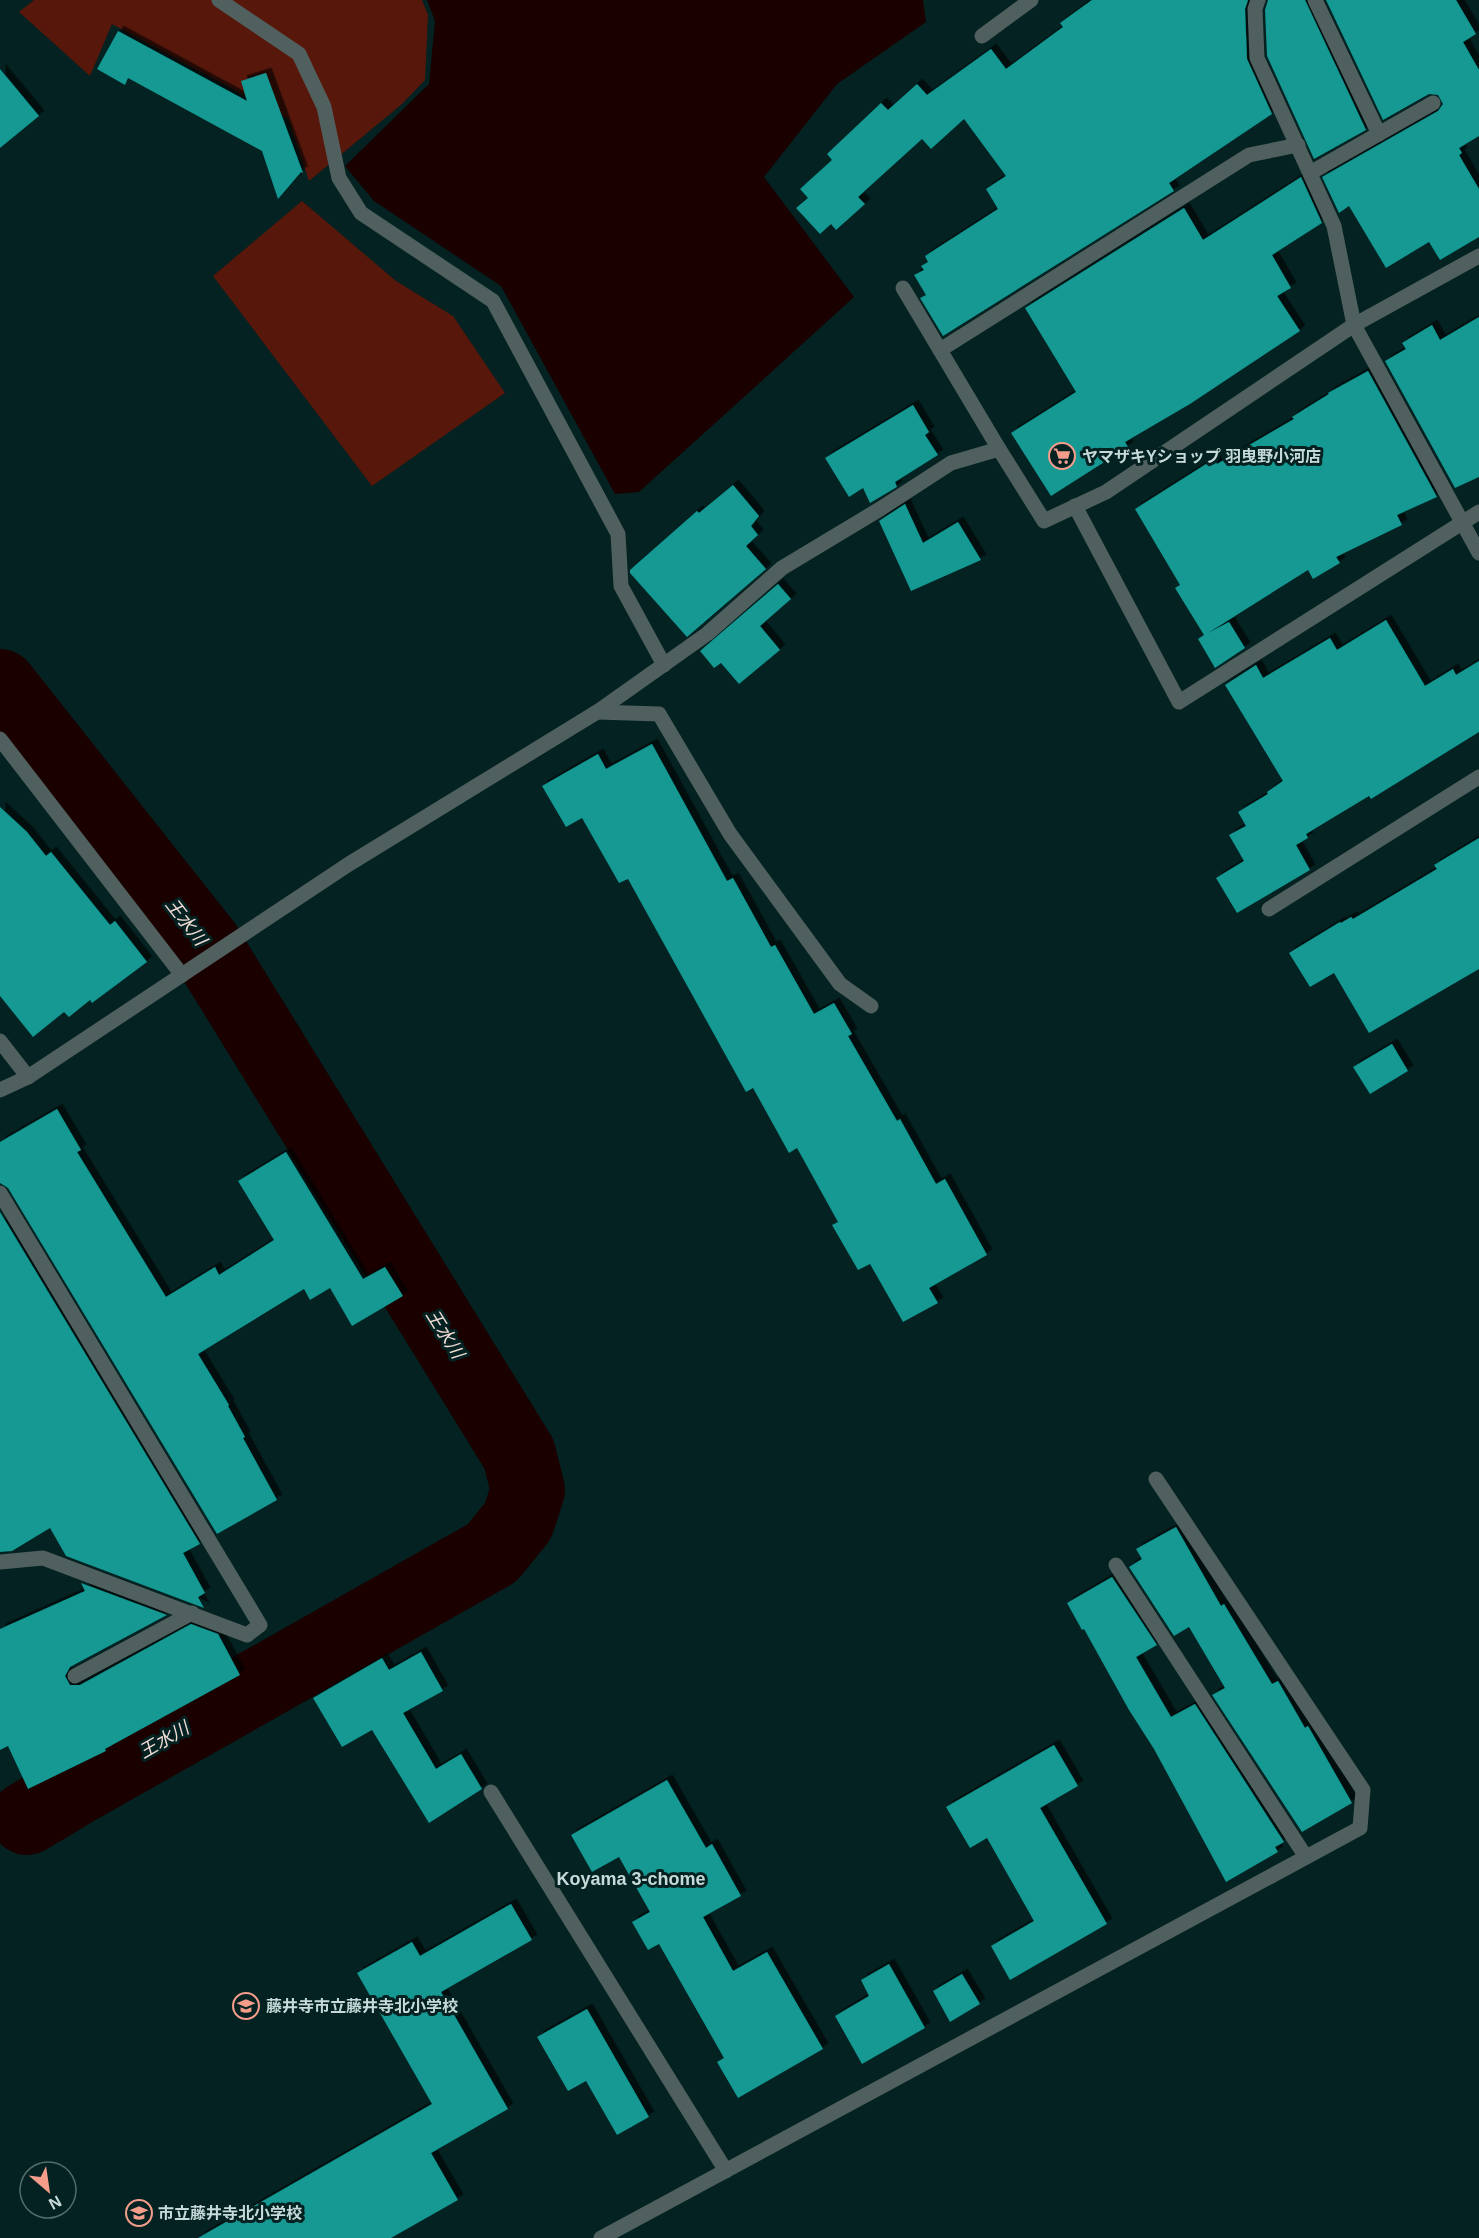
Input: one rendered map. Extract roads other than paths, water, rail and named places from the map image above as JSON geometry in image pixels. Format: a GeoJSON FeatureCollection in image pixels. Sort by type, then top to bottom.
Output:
{"type":"FeatureCollection","features":[{"type":"Feature","properties":{"kind":"street"},"geometry":{"type":"LineString","coordinates":[[219,0],[299,54],[324,107],[339,178],[361,213],[493,301],[618,534],[621,586],[664,665]]}},
{"type":"Feature","properties":{"kind":"street"},"geometry":{"type":"LineString","coordinates":[[982,36],[1032,0]]}},
{"type":"Feature","properties":{"kind":"street"},"geometry":{"type":"LineString","coordinates":[[1258,0],[1256,9],[1257,58],[1334,226],[1354,325],[1479,553]]}},
{"type":"Feature","properties":{"kind":"street"},"geometry":{"type":"LineString","coordinates":[[1315,0],[1379,134]]}},
{"type":"Feature","properties":{"kind":"street"},"geometry":{"type":"LineString","coordinates":[[1310,173],[1433,104]]}},
{"type":"Feature","properties":{"kind":"street"},"geometry":{"type":"LineString","coordinates":[[940,350],[1249,155],[1298,145]]}},
{"type":"Feature","properties":{"kind":"street"},"geometry":{"type":"LineString","coordinates":[[903,288],[1044,521],[1106,492],[1354,325],[1479,256]]}},
{"type":"Feature","properties":{"kind":"street"},"geometry":{"type":"LineString","coordinates":[[0,1090],[28,1077],[349,864],[597,712],[707,634],[782,568],[951,463],[999,449]]}},
{"type":"Feature","properties":{"kind":"street"},"geometry":{"type":"LineString","coordinates":[[1075,506],[1179,702],[1479,512]]}},
{"type":"Feature","properties":{"kind":"street"},"geometry":{"type":"LineString","coordinates":[[597,712],[659,714],[730,834],[840,984],[871,1006]]}},
{"type":"Feature","properties":{"kind":"street"},"geometry":{"type":"LineString","coordinates":[[0,739],[182,975]]}},
{"type":"Feature","properties":{"kind":"street"},"geometry":{"type":"LineString","coordinates":[[1269,909],[1479,777]]}},
{"type":"Feature","properties":{"kind":"street"},"geometry":{"type":"LineString","coordinates":[[0,1041],[28,1077]]}},
{"type":"Feature","properties":{"kind":"street"},"geometry":{"type":"LineString","coordinates":[[0,1193],[260,1625],[247,1635],[44,1558],[0,1562]]}},
{"type":"Feature","properties":{"kind":"street"},"geometry":{"type":"LineString","coordinates":[[601,2238],[1360,1828],[1363,1790],[1156,1479]]}},
{"type":"Feature","properties":{"kind":"street"},"geometry":{"type":"LineString","coordinates":[[1116,1565],[1306,1857]]}},
{"type":"Feature","properties":{"kind":"street"},"geometry":{"type":"LineString","coordinates":[[75,1676],[192,1613]]}},
{"type":"Feature","properties":{"kind":"street"},"geometry":{"type":"LineString","coordinates":[[490,1792],[726,2171]]}},
{"type":"Feature","properties":{"kind":"waterway","name":"王水川"},"geometry":{"type":"LineString","coordinates":[[0,686],[205,945],[519,1454],[528,1490],[518,1521],[492,1553],[27,1818]]}},
{"type":"Feature","properties":{"kind":"place","name":"ヤマザキYショップ 羽曳野小河店"},"geometry":{"type":"Point","coordinates":[1062,456]}},
{"type":"Feature","properties":{"kind":"place","name":"藤井寺市立藤井寺北小学校"},"geometry":{"type":"Point","coordinates":[246,2006]}},
{"type":"Feature","properties":{"kind":"place","name":"市立藤井寺北小学校"},"geometry":{"type":"Point","coordinates":[139,2213]}},
{"type":"Feature","properties":{"kind":"district","name":"Koyama 3-chome"},"geometry":{"type":"Point","coordinates":[631,1879]}}]}
